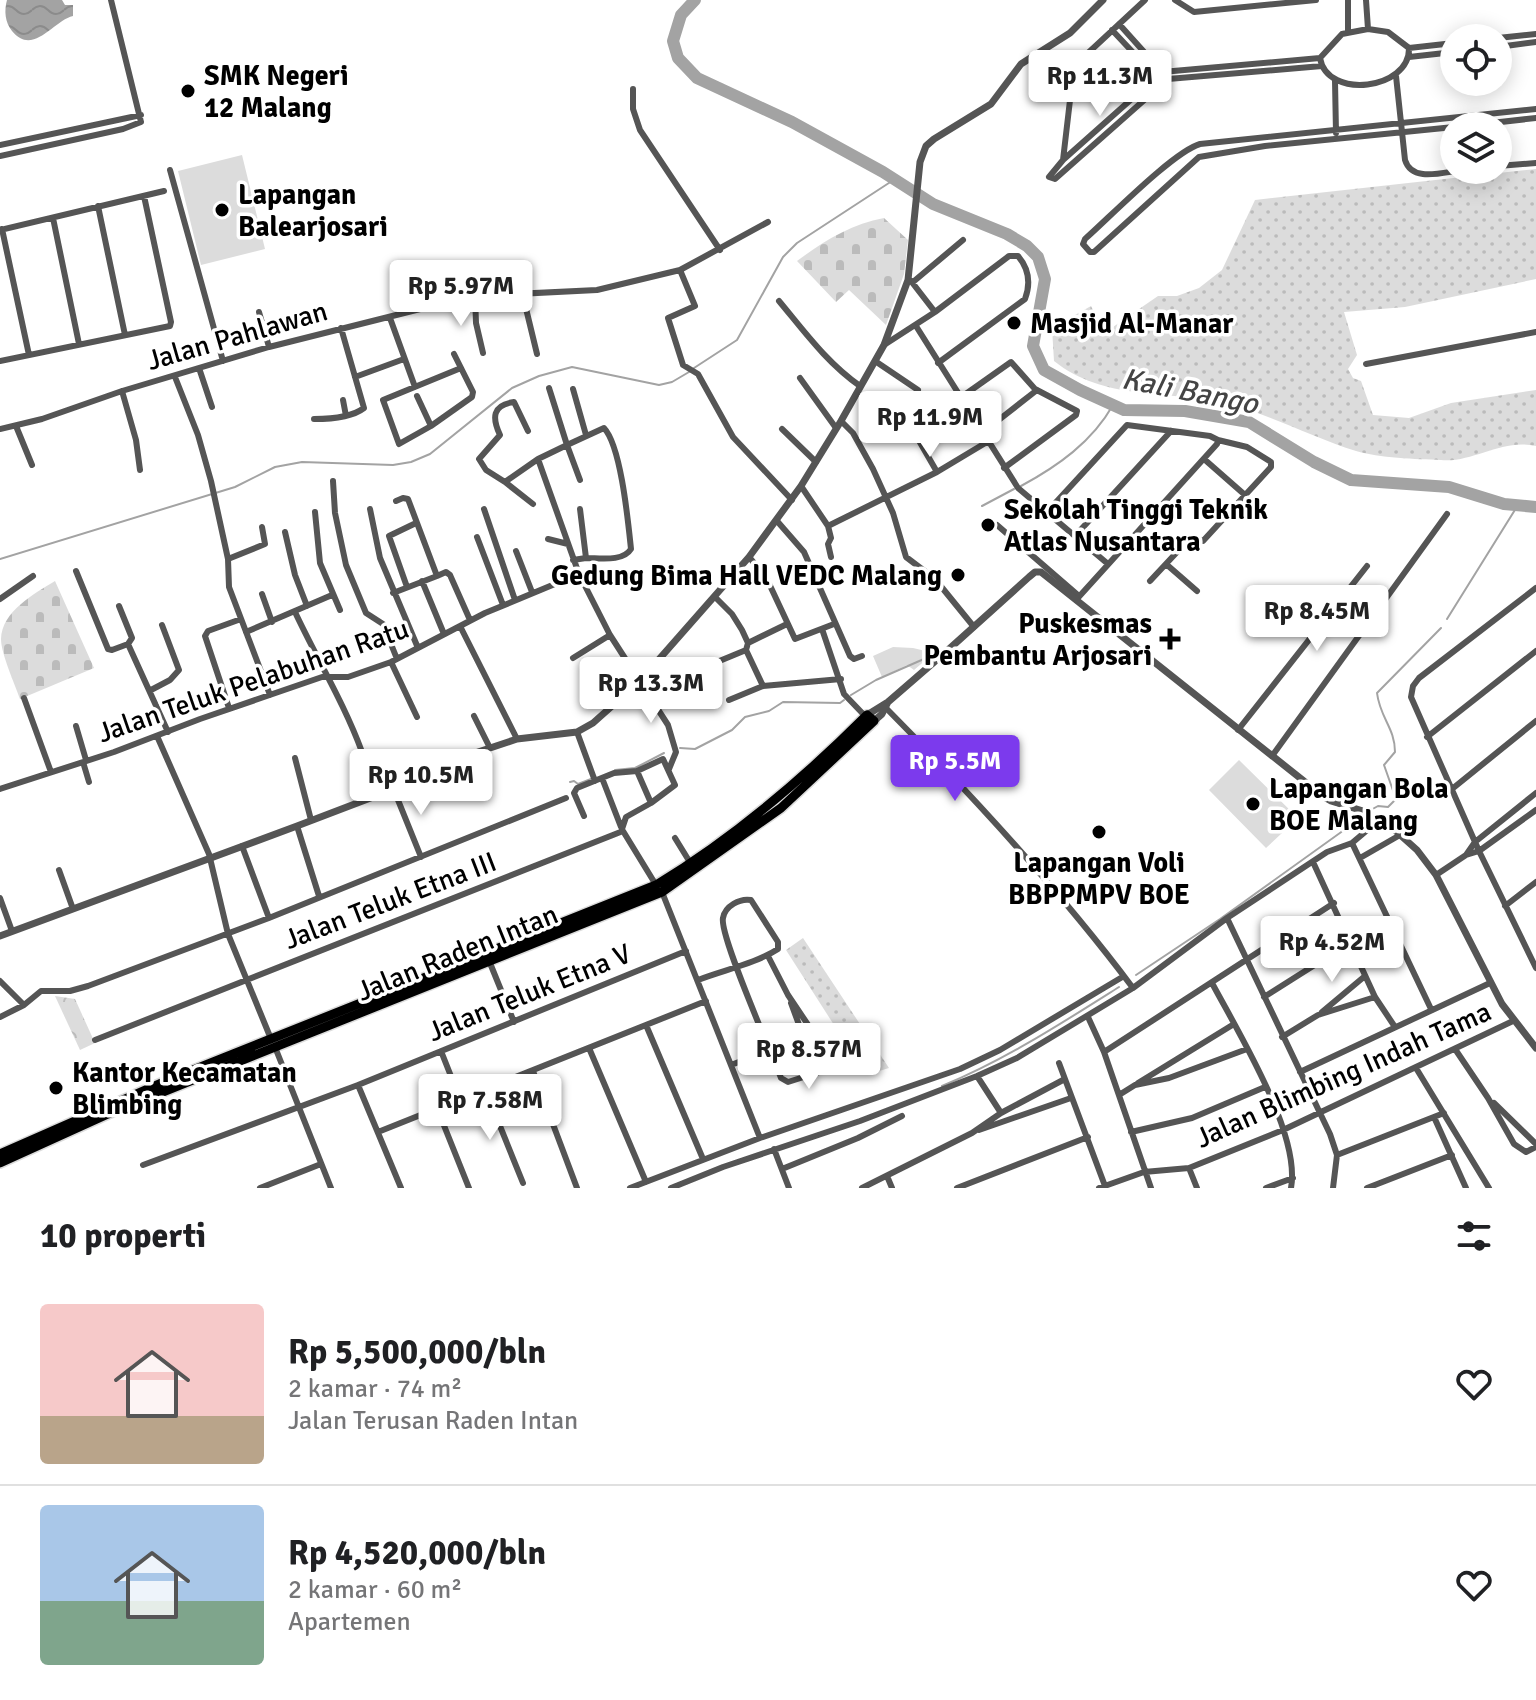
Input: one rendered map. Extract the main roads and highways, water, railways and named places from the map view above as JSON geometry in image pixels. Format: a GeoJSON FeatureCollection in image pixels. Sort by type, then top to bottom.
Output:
{"type":"FeatureCollection","features":[{"type":"Feature","properties":{"kind":"highway","name":"Jalan Raden Intan"},"geometry":{"type":"LineString","coordinates":[[0,1154],[155,1086],[490,963],[659,888],[724,850],[790,794],[869,718]]}},
{"type":"Feature","properties":{"kind":"highway","name":"Jalan Raden Intan"},"geometry":{"type":"LineString","coordinates":[[0,1163],[273,1043],[659,888],[790,794]]}},
{"type":"Feature","properties":{"kind":"water"},"geometry":{"type":"Polygon","coordinates":[[[7,0],[62,0],[65,5],[73,5],[73,16],[36,39],[28,40],[20,38],[10,28],[6,16],[7,0]]]}},
{"type":"Feature","properties":{"kind":"waterway","name":"Kali Bango"},"geometry":{"type":"LineString","coordinates":[[695,0],[681,15],[673,41],[678,58],[697,78],[792,122],[883,172],[933,204],[1007,234],[1038,257],[1045,279],[1033,346],[1044,370],[1124,410],[1185,411],[1249,422],[1314,462],[1351,480],[1449,487],[1504,504],[1536,507]]}},
{"type":"Feature","properties":{"kind":"waterway"},"geometry":{"type":"LineString","coordinates":[[694,368],[737,340],[783,257],[797,243],[895,179]]}},
{"type":"Feature","properties":{"kind":"waterway"},"geometry":{"type":"LineString","coordinates":[[0,559],[235,487],[275,467],[302,462],[393,465],[411,462],[430,454],[512,388],[539,376],[572,367],[659,385],[672,382],[689,372]]}},
{"type":"Feature","properties":{"kind":"waterway","name":"Kali Bango"},"geometry":{"type":"LineString","coordinates":[[1021,486],[1073,452],[1095,430],[1113,405]]}},
{"type":"Feature","properties":{"kind":"waterway"},"geometry":{"type":"LineString","coordinates":[[982,506],[1014,489]]}},
{"type":"Feature","properties":{"kind":"waterway"},"geometry":{"type":"LineString","coordinates":[[1447,619],[1518,505]]}},
{"type":"Feature","properties":{"kind":"waterway"},"geometry":{"type":"LineString","coordinates":[[1369,811],[1378,806],[1388,807],[1396,799],[1384,765],[1395,752],[1394,744],[1377,693],[1441,628]]}},
{"type":"Feature","properties":{"kind":"waterway"},"geometry":{"type":"LineString","coordinates":[[851,695],[876,680],[933,655]]}},
{"type":"Feature","properties":{"kind":"waterway"},"geometry":{"type":"LineString","coordinates":[[680,748],[695,749],[732,730],[745,717],[769,711],[783,702],[840,703],[844,700]]}},
{"type":"Feature","properties":{"kind":"waterway"},"geometry":{"type":"LineString","coordinates":[[615,770],[635,768],[664,753]]}},
{"type":"Feature","properties":{"kind":"waterway"},"geometry":{"type":"LineString","coordinates":[[570,782],[578,784],[591,779]]}},
{"type":"Feature","properties":{"kind":"waterway"},"geometry":{"type":"LineString","coordinates":[[1136,975],[1365,815]]}},
{"type":"Feature","properties":{"kind":"waterway"},"geometry":{"type":"LineString","coordinates":[[942,1086],[1011,1053],[1119,987]]}},
{"type":"Feature","properties":{"kind":"place","name":"SMK Negeri 12 Malang"},"geometry":{"type":"Point","coordinates":[188,91]}},
{"type":"Feature","properties":{"kind":"place","name":"Lapangan Balearjosari"},"geometry":{"type":"Point","coordinates":[222,210]}},
{"type":"Feature","properties":{"kind":"place","name":"Masjid Al-Manar"},"geometry":{"type":"Point","coordinates":[1014,323]}},
{"type":"Feature","properties":{"kind":"place","name":"Sekolah Tinggi Teknik Atlas Nusantara"},"geometry":{"type":"Point","coordinates":[988,525]}},
{"type":"Feature","properties":{"kind":"place","name":"Gedung Bima Hall VEDC Malang"},"geometry":{"type":"Point","coordinates":[958,575]}},
{"type":"Feature","properties":{"kind":"place","name":"Puskesmas Pembantu Arjosari"},"geometry":{"type":"Point","coordinates":[1170,639]}},
{"type":"Feature","properties":{"kind":"place","name":"Lapangan Bola BOE Malang"},"geometry":{"type":"Point","coordinates":[1253,804]}},
{"type":"Feature","properties":{"kind":"place","name":"Lapangan Voli BBPPMPV BOE"},"geometry":{"type":"Point","coordinates":[1099,832]}},
{"type":"Feature","properties":{"kind":"place","name":"Kantor Kecamatan Blimbing"},"geometry":{"type":"Point","coordinates":[56,1088]}}]}
